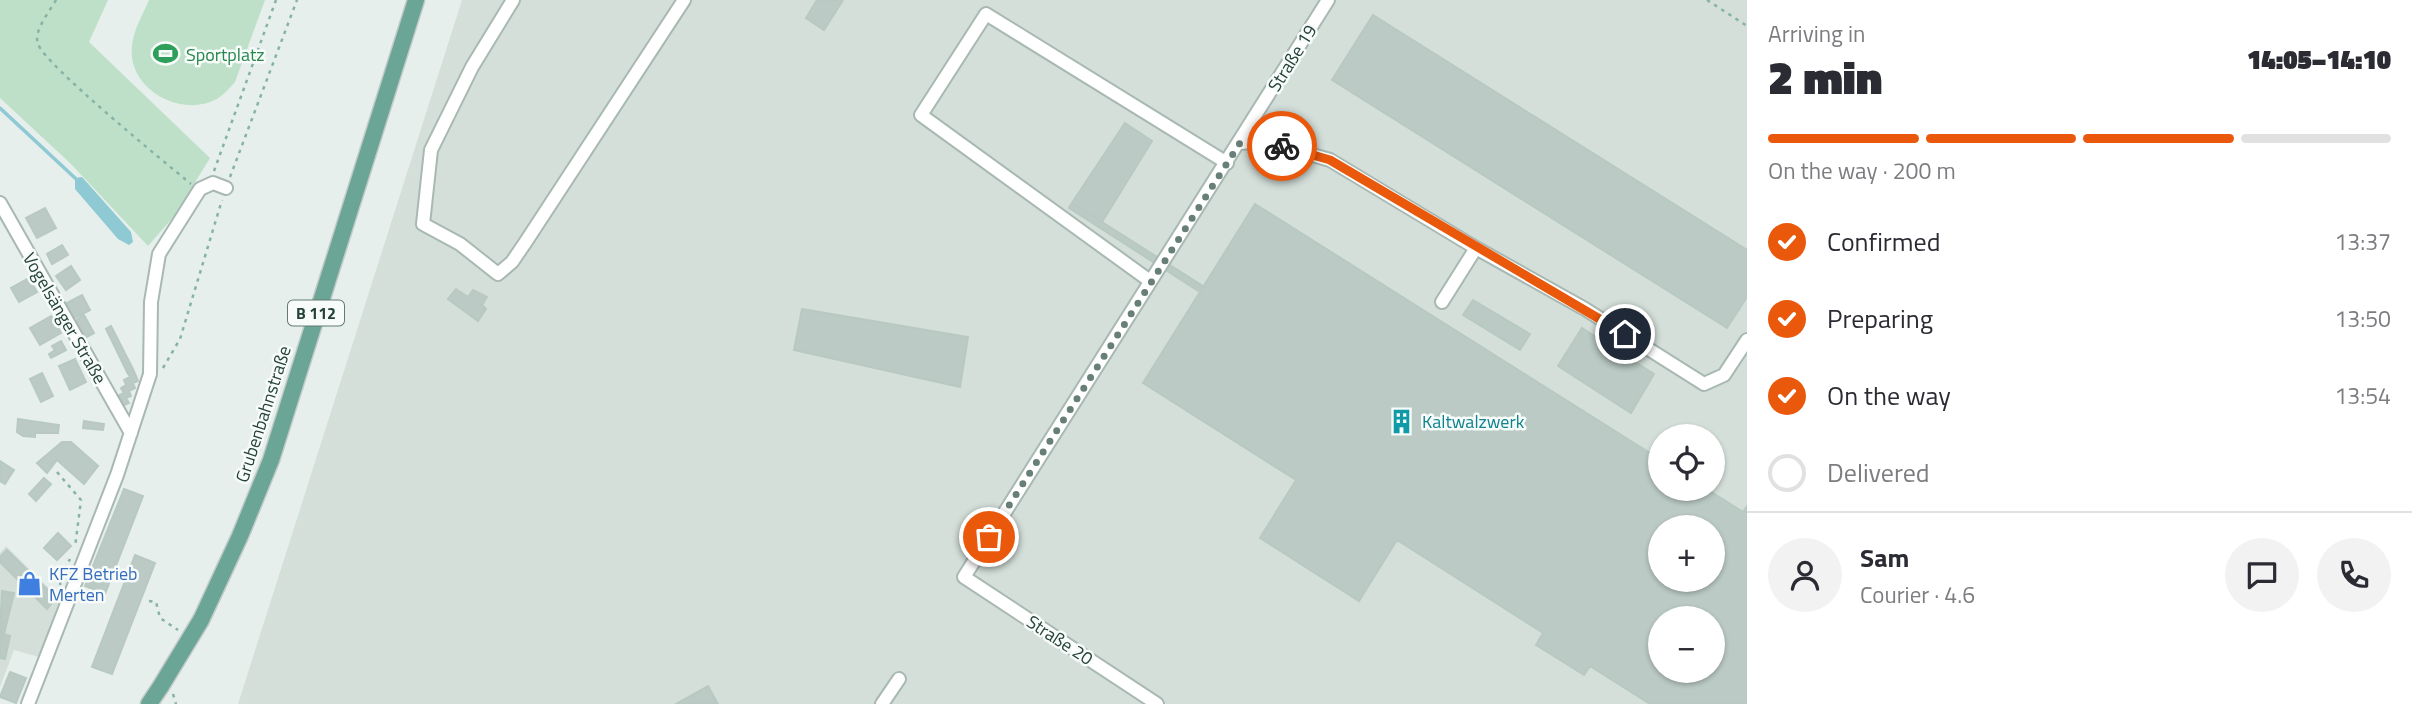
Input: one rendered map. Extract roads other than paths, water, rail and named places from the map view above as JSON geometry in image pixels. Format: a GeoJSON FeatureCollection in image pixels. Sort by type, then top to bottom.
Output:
{"type":"FeatureCollection","features":[{"type":"Feature","properties":{"kind":"main road","name":"Grubenbahnstraße"},"geometry":{"type":"LineString","coordinates":[[149,704],[162,687],[201,620],[271,460],[416,0]]}},
{"type":"Feature","properties":{"kind":"street"},"geometry":{"type":"LineString","coordinates":[[513,0],[472,67],[431,150],[423,225],[460,244],[498,274],[512,262],[684,0]]}},
{"type":"Feature","properties":{"kind":"street","name":"Straße 19"},"geometry":{"type":"LineString","coordinates":[[964,577],[1328,0]]}},
{"type":"Feature","properties":{"kind":"street"},"geometry":{"type":"LineString","coordinates":[[1150,281],[921,115],[986,14],[1227,163]]}},
{"type":"Feature","properties":{"kind":"street"},"geometry":{"type":"LineString","coordinates":[[1240,143],[1264,141],[1330,160],[1476,248],[1585,309],[1704,384],[1724,374],[1747,340]]}},
{"type":"Feature","properties":{"kind":"street"},"geometry":{"type":"LineString","coordinates":[[28,704],[69,601],[150,374],[151,302],[159,254],[199,191],[213,183],[226,188]]}},
{"type":"Feature","properties":{"kind":"street","name":"Vogelsänger Straße"},"geometry":{"type":"LineString","coordinates":[[0,203],[131,433]]}},
{"type":"Feature","properties":{"kind":"street"},"geometry":{"type":"LineString","coordinates":[[1442,302],[1476,248]]}},
{"type":"Feature","properties":{"kind":"street","name":"Straße 20"},"geometry":{"type":"LineString","coordinates":[[964,577],[1157,704]]}},
{"type":"Feature","properties":{"kind":"street"},"geometry":{"type":"LineString","coordinates":[[882,704],[899,679]]}},
{"type":"Feature","properties":{"kind":"water"},"geometry":{"type":"Polygon","coordinates":[[[82,177],[131,232],[133,242],[129,245],[118,239],[75,189],[75,178],[82,177]]]}},
{"type":"Feature","properties":{"kind":"waterway"},"geometry":{"type":"LineString","coordinates":[[0,108],[75,178]]}},
{"type":"Feature","properties":{"kind":"place","name":"Sportplatz"},"geometry":{"type":"Point","coordinates":[166,54]}},
{"type":"Feature","properties":{"kind":"place","name":"Kaltwalzwerk"},"geometry":{"type":"Point","coordinates":[1402,421]}},
{"type":"Feature","properties":{"kind":"place","name":"KFZ Betrieb Merten"},"geometry":{"type":"Point","coordinates":[29,583]}}]}
